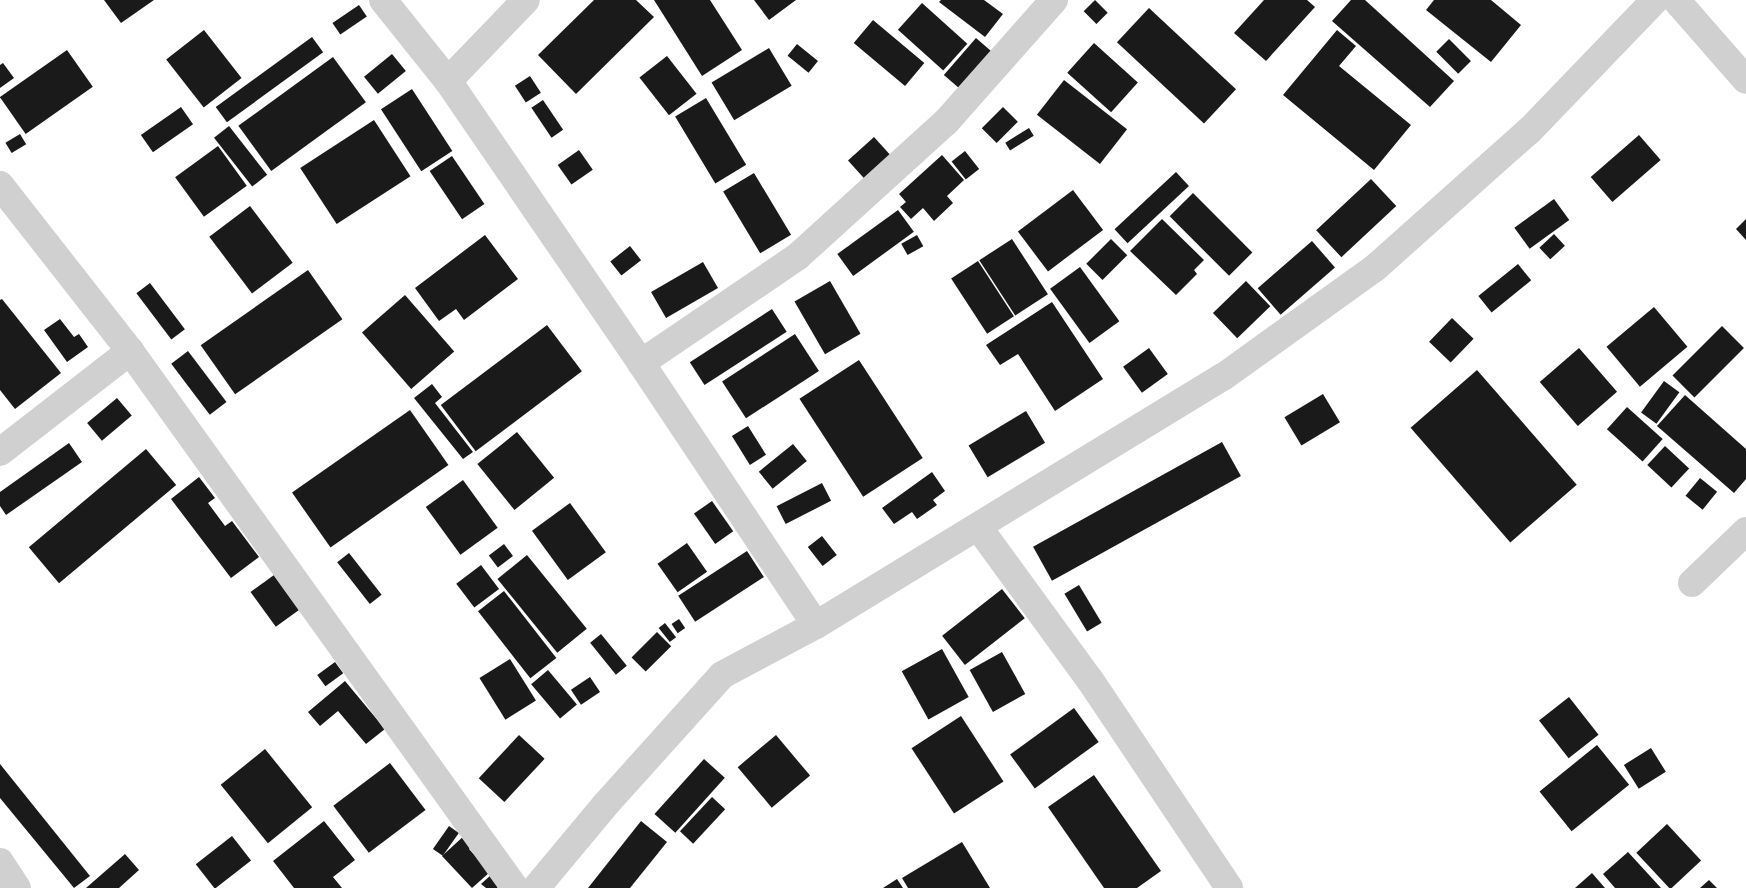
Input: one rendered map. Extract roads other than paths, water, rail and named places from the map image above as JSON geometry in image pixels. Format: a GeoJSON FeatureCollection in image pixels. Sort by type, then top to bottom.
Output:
{"type":"FeatureCollection","features":[{"type":"Feature","properties":{"kind":"street"},"geometry":{"type":"LineString","coordinates":[[383,0],[448,81],[641,363],[816,625]]}},
{"type":"Feature","properties":{"kind":"street"},"geometry":{"type":"LineString","coordinates":[[448,81],[526,0]]}},
{"type":"Feature","properties":{"kind":"street"},"geometry":{"type":"LineString","coordinates":[[641,363],[797,257],[946,122],[1054,0]]}},
{"type":"Feature","properties":{"kind":"street"},"geometry":{"type":"LineString","coordinates":[[536,888],[606,804],[722,675],[816,625],[979,528],[1223,378],[1376,267],[1530,130],[1655,0]]}},
{"type":"Feature","properties":{"kind":"street"},"geometry":{"type":"LineString","coordinates":[[1676,0],[1746,80]]}},
{"type":"Feature","properties":{"kind":"street"},"geometry":{"type":"LineString","coordinates":[[0,184],[130,351],[515,888]]}},
{"type":"Feature","properties":{"kind":"street"},"geometry":{"type":"LineString","coordinates":[[0,452],[130,351]]}},
{"type":"Feature","properties":{"kind":"street"},"geometry":{"type":"LineString","coordinates":[[979,528],[1090,680],[1228,888]]}},
{"type":"Feature","properties":{"kind":"street"},"geometry":{"type":"LineString","coordinates":[[1692,583],[1746,531]]}},
{"type":"Feature","properties":{"kind":"street"},"geometry":{"type":"LineString","coordinates":[[0,862],[17,888]]}}]}
